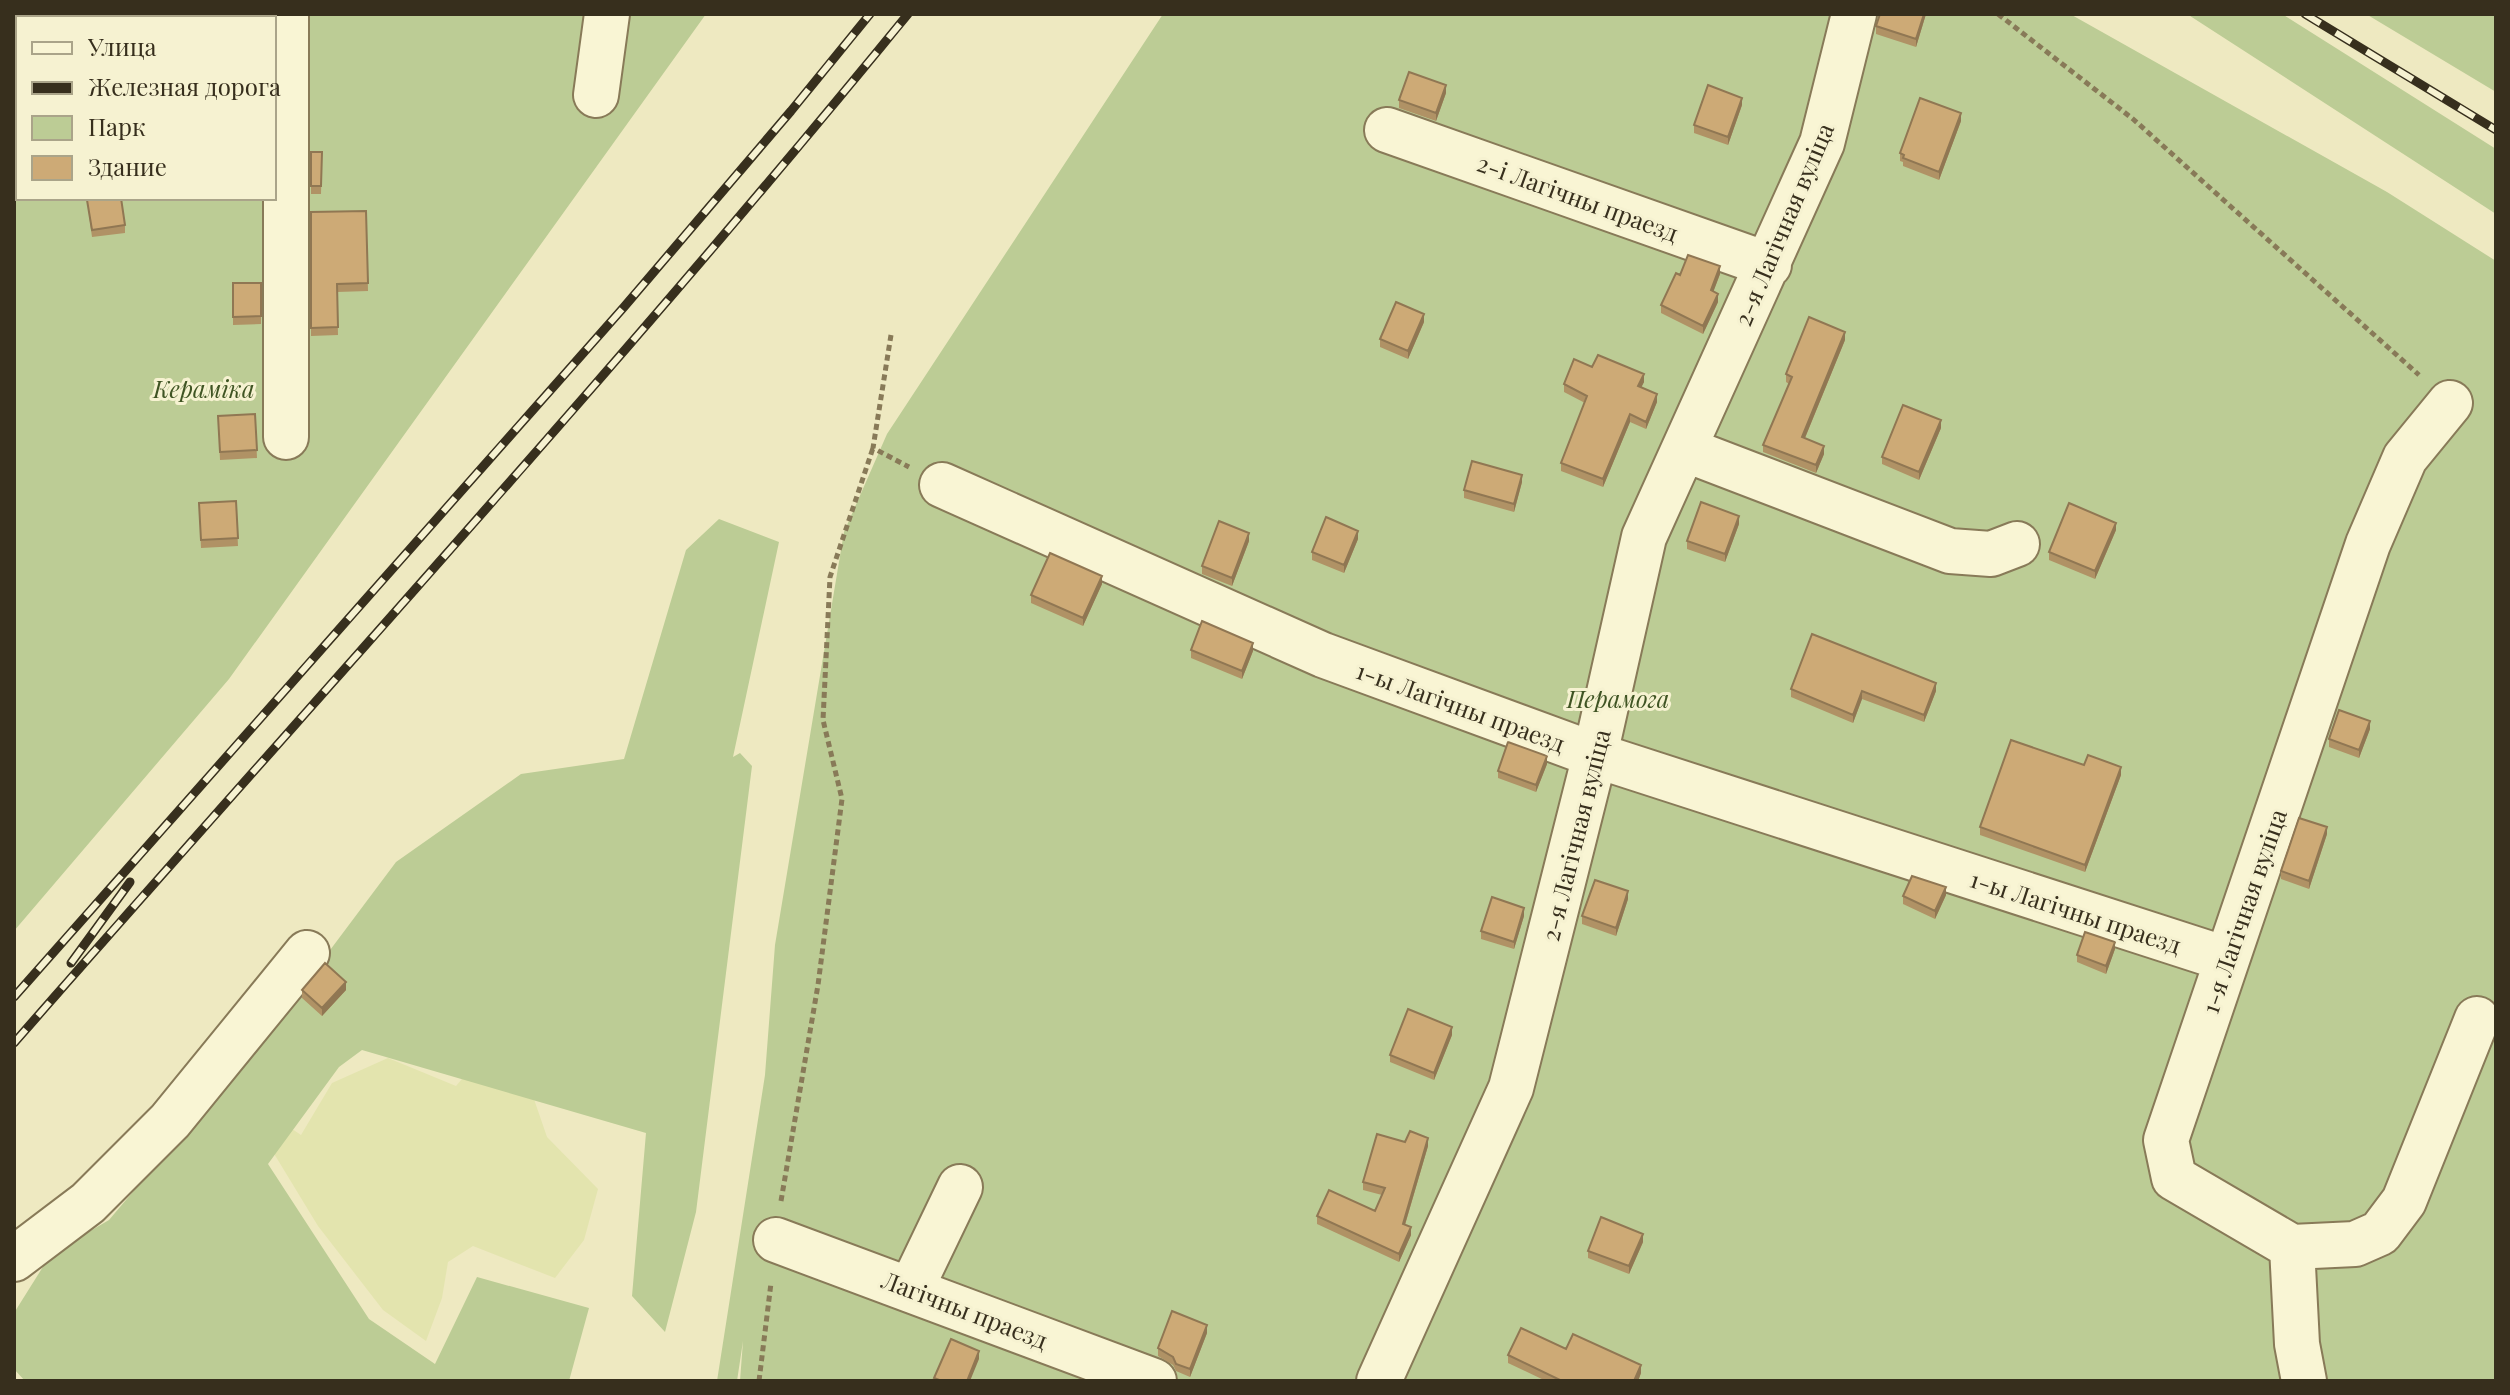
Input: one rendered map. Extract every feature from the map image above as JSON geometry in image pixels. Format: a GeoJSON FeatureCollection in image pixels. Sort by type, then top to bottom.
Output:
{"type":"FeatureCollection","features":[{"type":"Feature","properties":{"kind":"lane"},"geometry":{"type":"LineString","coordinates":[[286,14],[286,437]]}},
{"type":"Feature","properties":{"kind":"lane"},"geometry":{"type":"LineString","coordinates":[[596,95],[607,14]]}},
{"type":"Feature","properties":{"kind":"lane","name":"2-я Лагічная вуліца"},"geometry":{"type":"LineString","coordinates":[[1386,1379],[1511,1088],[1595,755],[1644,537],[1822,143],[1854,14]]}},
{"type":"Feature","properties":{"kind":"lane","name":"2-і Лагічны праезд"},"geometry":{"type":"LineString","coordinates":[[1387,130],[1769,265]]}},
{"type":"Feature","properties":{"kind":"lane","name":"1-я Лагічная вуліца"},"geometry":{"type":"LineString","coordinates":[[2292,1247],[2174,1178],[2166,1140],[2368,544],[2405,458],[2450,403]]}},
{"type":"Feature","properties":{"kind":"lane"},"geometry":{"type":"LineString","coordinates":[[1684,449],[1950,551],[1991,554],[2017,544]]}},
{"type":"Feature","properties":{"kind":"lane","name":"1-ы Лагічны праезд"},"geometry":{"type":"LineString","coordinates":[[942,485],[1323,655],[1595,755],[2226,959]]}},
{"type":"Feature","properties":{"kind":"lane"},"geometry":{"type":"LineString","coordinates":[[14,1259],[88,1203],[170,1121],[307,953]]}},
{"type":"Feature","properties":{"kind":"lane"},"geometry":{"type":"LineString","coordinates":[[2304,1381],[2297,1344],[2292,1247],[2355,1244],[2380,1233],[2404,1201],[2477,1019]]}},
{"type":"Feature","properties":{"kind":"lane"},"geometry":{"type":"LineString","coordinates":[[911,1289],[960,1187]]}},
{"type":"Feature","properties":{"kind":"lane","name":"Лагічны праезд"},"geometry":{"type":"LineString","coordinates":[[776,1240],[1154,1381]]}},
{"type":"Feature","properties":{"kind":"path"},"geometry":{"type":"LineString","coordinates":[[1998,14],[2133,119],[2450,403]]}},
{"type":"Feature","properties":{"kind":"path"},"geometry":{"type":"LineString","coordinates":[[759,1381],[776,1240],[818,985],[842,799],[823,720],[830,577],[873,448],[891,335]]}},
{"type":"Feature","properties":{"kind":"path"},"geometry":{"type":"LineString","coordinates":[[873,448],[942,485]]}},
{"type":"Feature","properties":{"kind":"green space","name":"Кераміка"},"geometry":{"type":"Polygon","coordinates":[[[14,14],[706,14],[229,679],[14,931],[14,14]]]}},
{"type":"Feature","properties":{"kind":"green space","name":"Перамога"},"geometry":{"type":"Polygon","coordinates":[[[1163,14],[2070,14],[2387,192],[2496,261],[2496,1381],[740,1381],[743,1341],[737,1381],[717,1381],[765,1075],[775,945],[844,532],[887,434],[1163,14]]]}},
{"type":"Feature","properties":{"kind":"green space"},"geometry":{"type":"Polygon","coordinates":[[[2187,14],[2282,14],[2496,149],[2496,214],[2187,14]]]}},
{"type":"Feature","properties":{"kind":"green space"},"geometry":{"type":"Polygon","coordinates":[[[2366,14],[2496,14],[2496,92],[2366,14]]]}},
{"type":"Feature","properties":{"kind":"green space"},"geometry":{"type":"Polygon","coordinates":[[[719,519],[779,542],[733,757],[740,753],[752,766],[696,1212],[665,1332],[632,1296],[646,1133],[362,1050],[339,1067],[268,1164],[369,1319],[435,1364],[477,1277],[589,1308],[569,1381],[25,1381],[14,1369],[14,1313],[51,1254],[109,1220],[271,1029],[396,862],[521,774],[624,759],[686,550],[719,519]]]}},
{"type":"Feature","properties":{"kind":"green space"},"geometry":{"type":"Polygon","coordinates":[[[484,1053],[526,1076],[547,1137],[598,1189],[584,1240],[555,1278],[473,1246],[448,1262],[442,1298],[426,1341],[383,1310],[318,1226],[236,1091],[301,1135],[332,1083],[388,1058],[456,1086],[484,1053]]]}},
{"type":"Feature","properties":{"kind":"building"},"geometry":{"type":"Polygon","coordinates":[[[1880,14],[1924,14],[1916,39],[1876,26],[1880,14]]]}},
{"type":"Feature","properties":{"kind":"building"},"geometry":{"type":"Polygon","coordinates":[[[1409,72],[1446,85],[1436,113],[1399,100],[1409,72]]]}},
{"type":"Feature","properties":{"kind":"building"},"geometry":{"type":"Polygon","coordinates":[[[1708,85],[1742,98],[1728,137],[1694,125],[1708,85]]]}},
{"type":"Feature","properties":{"kind":"building"},"geometry":{"type":"Polygon","coordinates":[[[1920,98],[1961,113],[1939,172],[1903,158],[1904,155],[1900,153],[1920,98]]]}},
{"type":"Feature","properties":{"kind":"building"},"geometry":{"type":"Polygon","coordinates":[[[311,152],[322,152],[321,186],[311,186],[311,152]]]}},
{"type":"Feature","properties":{"kind":"building"},"geometry":{"type":"Polygon","coordinates":[[[87,200],[121,200],[125,225],[92,230],[87,200]]]}},
{"type":"Feature","properties":{"kind":"building"},"geometry":{"type":"Polygon","coordinates":[[[366,211],[368,283],[337,284],[338,327],[311,328],[311,212],[366,211]]]}},
{"type":"Feature","properties":{"kind":"building"},"geometry":{"type":"Polygon","coordinates":[[[1688,255],[1720,266],[1711,290],[1718,294],[1703,326],[1661,305],[1676,273],[1680,275],[1688,255]]]}},
{"type":"Feature","properties":{"kind":"building"},"geometry":{"type":"Polygon","coordinates":[[[233,283],[261,283],[261,316],[233,317],[233,283]]]}},
{"type":"Feature","properties":{"kind":"building"},"geometry":{"type":"Polygon","coordinates":[[[1396,302],[1424,314],[1408,351],[1380,339],[1396,302]]]}},
{"type":"Feature","properties":{"kind":"building"},"geometry":{"type":"Polygon","coordinates":[[[1809,317],[1845,332],[1802,437],[1824,446],[1816,465],[1763,445],[1792,377],[1786,374],[1809,317]]]}},
{"type":"Feature","properties":{"kind":"building"},"geometry":{"type":"Polygon","coordinates":[[[1598,355],[1644,374],[1638,386],[1657,394],[1646,422],[1630,414],[1603,479],[1561,463],[1587,396],[1564,384],[1574,359],[1592,367],[1598,355]]]}},
{"type":"Feature","properties":{"kind":"building"},"geometry":{"type":"Polygon","coordinates":[[[1903,405],[1941,420],[1919,472],[1882,457],[1903,405]]]}},
{"type":"Feature","properties":{"kind":"building"},"geometry":{"type":"Polygon","coordinates":[[[255,414],[257,450],[220,452],[218,416],[255,414]]]}},
{"type":"Feature","properties":{"kind":"building"},"geometry":{"type":"Polygon","coordinates":[[[1472,461],[1522,475],[1514,504],[1464,490],[1472,461]]]}},
{"type":"Feature","properties":{"kind":"building"},"geometry":{"type":"Polygon","coordinates":[[[236,501],[238,538],[201,540],[199,503],[236,501]]]}},
{"type":"Feature","properties":{"kind":"building"},"geometry":{"type":"Polygon","coordinates":[[[1701,502],[1739,516],[1725,554],[1687,541],[1701,502]]]}},
{"type":"Feature","properties":{"kind":"building"},"geometry":{"type":"Polygon","coordinates":[[[2069,503],[2116,523],[2095,571],[2049,552],[2069,503]]]}},
{"type":"Feature","properties":{"kind":"building"},"geometry":{"type":"Polygon","coordinates":[[[1326,517],[1358,531],[1344,565],[1312,552],[1326,517]]]}},
{"type":"Feature","properties":{"kind":"building"},"geometry":{"type":"Polygon","coordinates":[[[1219,521],[1249,533],[1232,578],[1202,566],[1219,521]]]}},
{"type":"Feature","properties":{"kind":"building"},"geometry":{"type":"Polygon","coordinates":[[[1050,553],[1102,576],[1083,618],[1031,595],[1050,553]]]}},
{"type":"Feature","properties":{"kind":"building"},"geometry":{"type":"Polygon","coordinates":[[[1202,621],[1253,643],[1242,671],[1191,650],[1202,621]]]}},
{"type":"Feature","properties":{"kind":"building"},"geometry":{"type":"Polygon","coordinates":[[[1812,634],[1936,683],[1924,715],[1862,691],[1853,715],[1791,689],[1812,634]]]}},
{"type":"Feature","properties":{"kind":"building"},"geometry":{"type":"Polygon","coordinates":[[[2339,710],[2370,721],[2359,750],[2329,739],[2339,710]]]}},
{"type":"Feature","properties":{"kind":"building"},"geometry":{"type":"Polygon","coordinates":[[[2011,740],[2084,765],[2088,755],[2121,767],[2085,865],[1980,827],[2011,740]]]}},
{"type":"Feature","properties":{"kind":"building"},"geometry":{"type":"Polygon","coordinates":[[[1508,742],[1547,756],[1536,785],[1498,771],[1508,742]]]}},
{"type":"Feature","properties":{"kind":"building"},"geometry":{"type":"Polygon","coordinates":[[[2299,818],[2327,827],[2309,881],[2281,871],[2299,818]]]}},
{"type":"Feature","properties":{"kind":"building"},"geometry":{"type":"Polygon","coordinates":[[[1912,876],[1946,887],[1935,911],[1903,896],[1912,876]]]}},
{"type":"Feature","properties":{"kind":"building"},"geometry":{"type":"Polygon","coordinates":[[[1595,880],[1628,891],[1616,928],[1582,916],[1595,880]]]}},
{"type":"Feature","properties":{"kind":"building"},"geometry":{"type":"Polygon","coordinates":[[[1492,897],[1524,908],[1514,942],[1481,931],[1492,897]]]}},
{"type":"Feature","properties":{"kind":"building"},"geometry":{"type":"Polygon","coordinates":[[[2085,932],[2115,942],[2106,966],[2077,955],[2085,932]]]}},
{"type":"Feature","properties":{"kind":"building"},"geometry":{"type":"Polygon","coordinates":[[[325,963],[346,982],[322,1008],[302,990],[325,963]]]}},
{"type":"Feature","properties":{"kind":"building"},"geometry":{"type":"Polygon","coordinates":[[[1408,1009],[1452,1027],[1434,1073],[1390,1055],[1408,1009]]]}},
{"type":"Feature","properties":{"kind":"building"},"geometry":{"type":"Polygon","coordinates":[[[1410,1131],[1428,1138],[1403,1224],[1411,1227],[1399,1254],[1317,1216],[1329,1190],[1375,1211],[1385,1188],[1363,1182],[1377,1134],[1405,1142],[1410,1131]]]}},
{"type":"Feature","properties":{"kind":"building"},"geometry":{"type":"Polygon","coordinates":[[[1601,1217],[1643,1234],[1629,1266],[1588,1251],[1601,1217]]]}},
{"type":"Feature","properties":{"kind":"building"},"geometry":{"type":"Polygon","coordinates":[[[1172,1311],[1207,1325],[1190,1369],[1176,1364],[1173,1357],[1158,1348],[1172,1311]]]}},
{"type":"Feature","properties":{"kind":"building"},"geometry":{"type":"Polygon","coordinates":[[[1521,1328],[1566,1349],[1573,1334],[1641,1365],[1634,1381],[1562,1381],[1508,1355],[1521,1328]]]}},
{"type":"Feature","properties":{"kind":"building"},"geometry":{"type":"Polygon","coordinates":[[[951,1339],[979,1351],[967,1381],[934,1378],[951,1339]]]}},
{"type":"Feature","properties":{"kind":"railway"},"geometry":{"type":"LineString","coordinates":[[14,997],[624,307],[870,14]]}},
{"type":"Feature","properties":{"kind":"railway"},"geometry":{"type":"LineString","coordinates":[[14,1043],[578,404],[908,14]]}},
{"type":"Feature","properties":{"kind":"railway"},"geometry":{"type":"LineString","coordinates":[[2305,14],[2496,130]]}},
{"type":"Feature","properties":{"kind":"railway"},"geometry":{"type":"LineString","coordinates":[[71,963],[130,882]]}}]}
